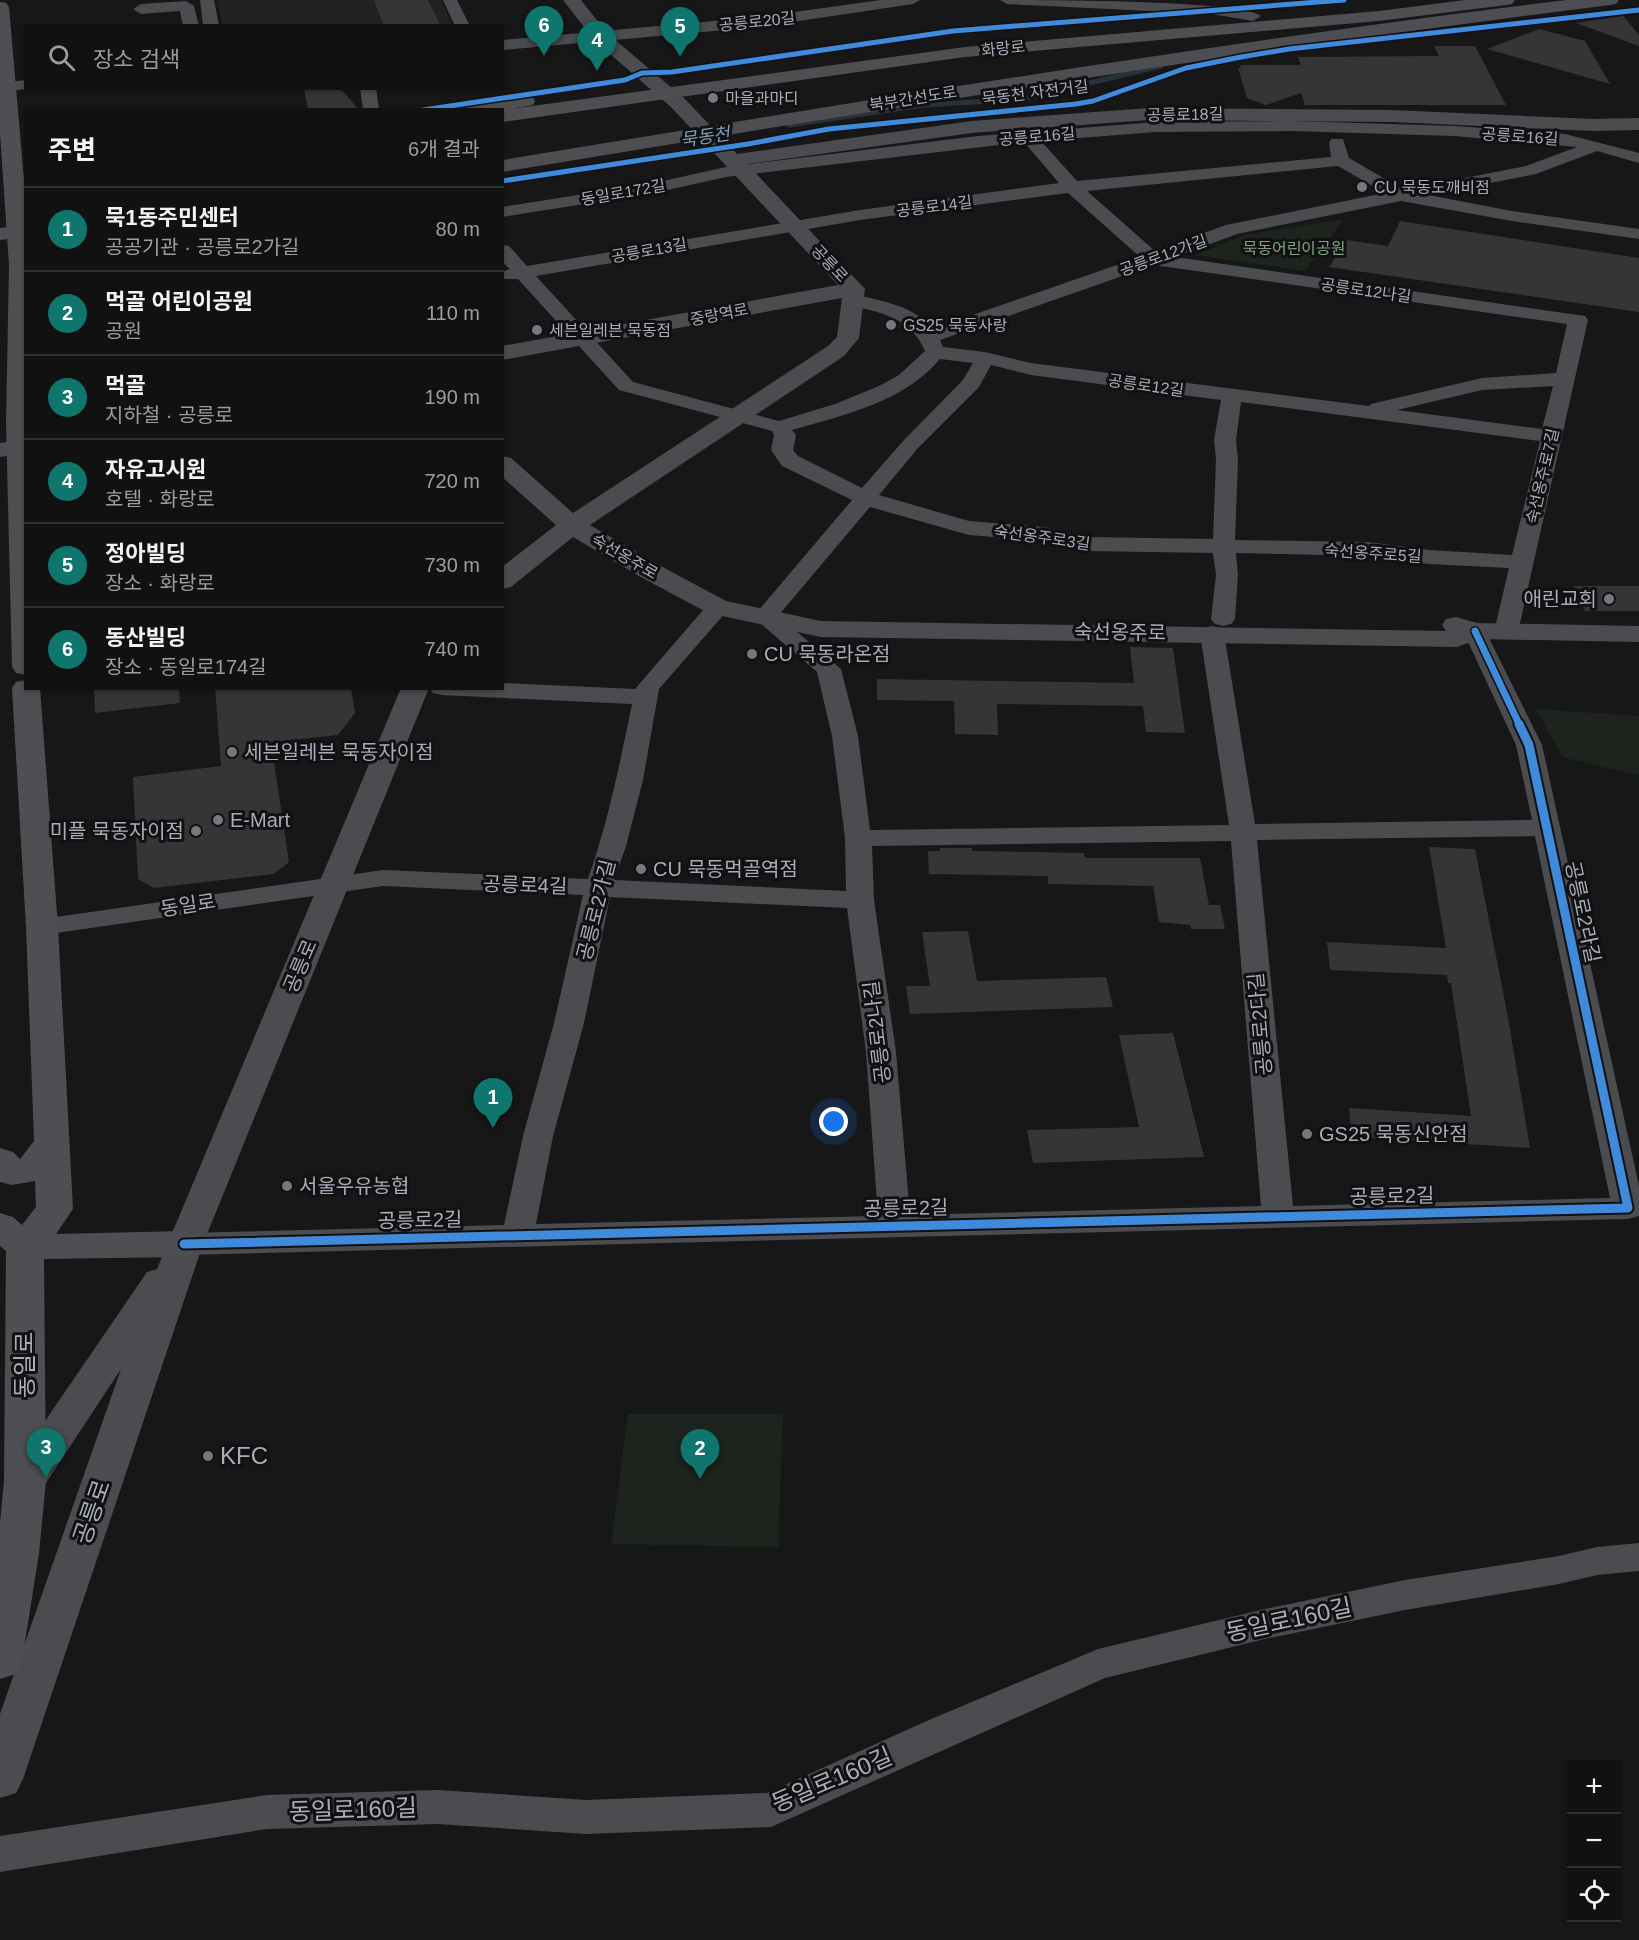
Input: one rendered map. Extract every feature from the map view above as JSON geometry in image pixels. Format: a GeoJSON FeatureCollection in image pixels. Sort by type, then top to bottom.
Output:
{"type":"FeatureCollection","features":[{"type":"Feature","properties":{"kind":"highway","name":"북부간선도로"},"geometry":{"type":"LineString","coordinates":[[504,156],[1144,53],[1558,0]]}},
{"type":"Feature","properties":{"kind":"highway","name":"북부간선도로"},"geometry":{"type":"LineString","coordinates":[[504,166],[1041,77],[1321,37],[1610,0]]}},
{"type":"Feature","properties":{"kind":"highway"},"geometry":{"type":"LineString","coordinates":[[0,234],[21,223]]}},
{"type":"Feature","properties":{"kind":"highway"},"geometry":{"type":"LineString","coordinates":[[0,244],[24,240]]}},
{"type":"Feature","properties":{"kind":"main road","name":"화랑로"},"geometry":{"type":"LineString","coordinates":[[490,108],[665,93],[947,42],[1424,0]]}},
{"type":"Feature","properties":{"kind":"main road","name":"화랑로"},"geometry":{"type":"LineString","coordinates":[[504,116],[966,52],[1325,21],[1506,0]]}},
{"type":"Feature","properties":{"kind":"main road"},"geometry":{"type":"LineString","coordinates":[[0,7],[11,87],[13,181],[21,223],[20,265],[23,295],[10,498],[24,638]]}},
{"type":"Feature","properties":{"kind":"main road"},"geometry":{"type":"LineString","coordinates":[[0,654],[24,648]]}},
{"type":"Feature","properties":{"kind":"main road"},"geometry":{"type":"LineString","coordinates":[[8,1241],[55,1209],[42,927],[18,698]]}},
{"type":"Feature","properties":{"kind":"main road"},"geometry":{"type":"LineString","coordinates":[[0,1160],[12,1173],[31,1170],[51,1143]]}},
{"type":"Feature","properties":{"kind":"main road"},"geometry":{"type":"LineString","coordinates":[[8,1241],[184,1244]]}},
{"type":"Feature","properties":{"kind":"main road","name":"동일로"},"geometry":{"type":"LineString","coordinates":[[0,1660],[9,1554],[25,1481],[8,1241]]}},
{"type":"Feature","properties":{"kind":"street"},"geometry":{"type":"LineString","coordinates":[[207,0],[211,24]]}},
{"type":"Feature","properties":{"kind":"street"},"geometry":{"type":"LineString","coordinates":[[450,0],[462,24]]}},
{"type":"Feature","properties":{"kind":"street"},"geometry":{"type":"LineString","coordinates":[[573,0],[601,37],[665,93]]}},
{"type":"Feature","properties":{"kind":"street","name":"공릉로20길"},"geometry":{"type":"LineString","coordinates":[[504,45],[601,37],[757,16],[913,0]]}},
{"type":"Feature","properties":{"kind":"street"},"geometry":{"type":"LineString","coordinates":[[1007,0],[1212,9],[1253,16]]}},
{"type":"Feature","properties":{"kind":"street"},"geometry":{"type":"LineString","coordinates":[[144,24],[140,4],[186,6],[190,24]]}},
{"type":"Feature","properties":{"kind":"street"},"geometry":{"type":"LineString","coordinates":[[368,90],[370,108]]}},
{"type":"Feature","properties":{"kind":"street","name":"공릉로"},"geometry":{"type":"LineString","coordinates":[[504,579],[572,525],[836,351],[848,338],[854,295],[795,225],[665,93]]}},
{"type":"Feature","properties":{"kind":"street","name":"공릉로18길"},"geometry":{"type":"LineString","coordinates":[[735,162],[972,127],[1149,114],[1392,116],[1612,131],[1639,124]]}},
{"type":"Feature","properties":{"kind":"street"},"geometry":{"type":"LineString","coordinates":[[1333,126],[1341,160],[1402,196]]}},
{"type":"Feature","properties":{"kind":"street","name":"공릉로16길"},"geometry":{"type":"LineString","coordinates":[[735,162],[1156,127],[1333,126],[1565,139],[1597,146]]}},
{"type":"Feature","properties":{"kind":"street"},"geometry":{"type":"LineString","coordinates":[[1612,131],[1639,145]]}},
{"type":"Feature","properties":{"kind":"street","name":"공릉로12가길"},"geometry":{"type":"LineString","coordinates":[[933,345],[1232,229],[1530,170],[1597,146],[1612,131]]}},
{"type":"Feature","properties":{"kind":"street"},"geometry":{"type":"LineString","coordinates":[[1028,137],[1072,187],[1153,259]]}},
{"type":"Feature","properties":{"kind":"street"},"geometry":{"type":"LineString","coordinates":[[1597,146],[1639,158]]}},
{"type":"Feature","properties":{"kind":"street","name":"공릉로14길"},"geometry":{"type":"LineString","coordinates":[[795,225],[1072,187],[1341,160]]}},
{"type":"Feature","properties":{"kind":"street","name":"동일로172길"},"geometry":{"type":"LineString","coordinates":[[504,212],[654,188],[735,162]]}},
{"type":"Feature","properties":{"kind":"street","name":"공릉로12가길"},"geometry":{"type":"LineString","coordinates":[[1402,196],[1512,216],[1639,234]]}},
{"type":"Feature","properties":{"kind":"street","name":"공릉로13길"},"geometry":{"type":"LineString","coordinates":[[504,276],[795,225]]}},
{"type":"Feature","properties":{"kind":"street"},"geometry":{"type":"LineString","coordinates":[[504,252],[626,386],[779,427],[839,408],[899,385],[927,365],[933,345],[908,316],[854,295]]}},
{"type":"Feature","properties":{"kind":"street","name":"공릉로12나길"},"geometry":{"type":"LineString","coordinates":[[1153,259],[1578,320]]}},
{"type":"Feature","properties":{"kind":"street","name":"중랑역로"},"geometry":{"type":"LineString","coordinates":[[504,353],[854,295]]}},
{"type":"Feature","properties":{"kind":"street","name":"숙선옹주로7길"},"geometry":{"type":"LineString","coordinates":[[1506,632],[1578,320]]}},
{"type":"Feature","properties":{"kind":"street","name":"공릉로12길"},"geometry":{"type":"LineString","coordinates":[[933,345],[1031,369],[1551,436]]}},
{"type":"Feature","properties":{"kind":"street"},"geometry":{"type":"LineString","coordinates":[[765,617],[911,444],[972,383],[985,358]]}},
{"type":"Feature","properties":{"kind":"street","name":"공릉로12길"},"geometry":{"type":"LineString","coordinates":[[1357,412],[1482,384],[1565,380]]}},
{"type":"Feature","properties":{"kind":"street"},"geometry":{"type":"LineString","coordinates":[[1217,626],[1227,575],[1224,546],[1227,460],[1225,440],[1232,396]]}},
{"type":"Feature","properties":{"kind":"street"},"geometry":{"type":"LineString","coordinates":[[779,427],[785,435],[782,450],[790,461],[865,498]]}},
{"type":"Feature","properties":{"kind":"street","name":"숙선옹주로"},"geometry":{"type":"LineString","coordinates":[[504,465],[572,525],[648,570],[718,607],[821,628],[1217,626],[1457,639],[1475,631],[1639,634]]}},
{"type":"Feature","properties":{"kind":"street","name":"숙선옹주로3길"},"geometry":{"type":"LineString","coordinates":[[865,498],[969,528],[1043,534],[1087,544],[1224,546]]}},
{"type":"Feature","properties":{"kind":"street","name":"숙선옹주로5길"},"geometry":{"type":"LineString","coordinates":[[1224,546],[1368,549],[1429,557],[1522,562]]}},
{"type":"Feature","properties":{"kind":"street","name":"공릉로2가길"},"geometry":{"type":"LineString","coordinates":[[518,1236],[538,1136],[569,1023],[598,888],[613,846],[630,780],[647,688],[718,607]]}},
{"type":"Feature","properties":{"kind":"street","name":"공릉로2나길"},"geometry":{"type":"LineString","coordinates":[[765,617],[830,669],[844,736],[858,838],[860,900],[882,1052],[895,1227]]}},
{"type":"Feature","properties":{"kind":"street","name":"공릉로2다길"},"geometry":{"type":"LineString","coordinates":[[1217,626],[1243,831],[1278,1217]]}},
{"type":"Feature","properties":{"kind":"street","name":"공릉로2라길"},"geometry":{"type":"LineString","coordinates":[[1475,631],[1529,745],[1628,1208]]}},
{"type":"Feature","properties":{"kind":"street","name":"공릉로"},"geometry":{"type":"LineString","coordinates":[[0,1779],[184,1244],[414,690]]}},
{"type":"Feature","properties":{"kind":"street"},"geometry":{"type":"LineString","coordinates":[[487,690],[645,697]]}},
{"type":"Feature","properties":{"kind":"street"},"geometry":{"type":"LineString","coordinates":[[858,838],[1546,828]]}},
{"type":"Feature","properties":{"kind":"street","name":"공릉로4길"},"geometry":{"type":"LineString","coordinates":[[334,883],[382,878],[860,900]]}},
{"type":"Feature","properties":{"kind":"street","name":"동일로"},"geometry":{"type":"LineString","coordinates":[[42,927],[334,883]]}},
{"type":"Feature","properties":{"kind":"street","name":"공릉로2길"},"geometry":{"type":"LineString","coordinates":[[184,1244],[1628,1208]]}},
{"type":"Feature","properties":{"kind":"street","name":"공릉로"},"geometry":{"type":"LineString","coordinates":[[25,1481],[184,1244]]}},
{"type":"Feature","properties":{"kind":"street","name":"동일로160길"},"geometry":{"type":"LineString","coordinates":[[0,1854],[267,1812],[438,1807],[586,1817],[771,1810],[943,1731],[1098,1664],[1265,1624],[1405,1595],[1559,1570],[1598,1561],[1639,1557]]}},
{"type":"Feature","properties":{"kind":"shaded area"},"geometry":{"type":"Polygon","coordinates":[[[217,0],[441,0],[452,24],[223,24],[217,0]]]}},
{"type":"Feature","properties":{"kind":"green space","name":"묵동어린이공원"},"geometry":{"type":"Polygon","coordinates":[[[1344,219],[1305,271],[1196,255],[1244,235],[1344,219]]]}},
{"type":"Feature","properties":{"kind":"green space"},"geometry":{"type":"Polygon","coordinates":[[[1536,709],[1639,716],[1639,776],[1562,757],[1536,709]]]}},
{"type":"Feature","properties":{"kind":"green space"},"geometry":{"type":"Polygon","coordinates":[[[628,1414],[783,1414],[778,1547],[611,1544],[628,1414]]]}},
{"type":"Feature","properties":{"kind":"building"},"geometry":{"type":"Polygon","coordinates":[[[374,0],[428,0],[440,24],[383,24],[374,0]]]}},
{"type":"Feature","properties":{"kind":"building"},"geometry":{"type":"Polygon","coordinates":[[[1623,16],[1639,35],[1639,46],[1576,23],[1623,16]]]}},
{"type":"Feature","properties":{"kind":"building"},"geometry":{"type":"Polygon","coordinates":[[[1539,29],[1585,41],[1610,84],[1487,49],[1539,29]]]}},
{"type":"Feature","properties":{"kind":"building"},"geometry":{"type":"Polygon","coordinates":[[[1434,46],[1475,46],[1506,105],[1305,105],[1301,93],[1266,105],[1247,98],[1238,68],[1241,68],[1240,65],[1301,65],[1298,57],[1439,56],[1434,46]]]}},
{"type":"Feature","properties":{"kind":"building"},"geometry":{"type":"Polygon","coordinates":[[[304,90],[342,90],[357,108],[308,108],[304,90]]]}},
{"type":"Feature","properties":{"kind":"building"},"geometry":{"type":"Polygon","coordinates":[[[1400,221],[1639,258],[1639,312],[1329,267],[1347,240],[1388,246],[1400,221]]]}},
{"type":"Feature","properties":{"kind":"building","name":"애린교회"},"geometry":{"type":"Polygon","coordinates":[[[1574,586],[1639,586],[1639,611],[1585,611],[1574,586]]]}},
{"type":"Feature","properties":{"kind":"building"},"geometry":{"type":"Polygon","coordinates":[[[1130,647],[1173,648],[1185,733],[1146,732],[1143,706],[997,704],[998,735],[955,734],[954,701],[877,700],[877,679],[1134,683],[1130,647]]]}},
{"type":"Feature","properties":{"kind":"building"},"geometry":{"type":"Polygon","coordinates":[[[94,690],[179,690],[180,703],[95,713],[94,690]]]}},
{"type":"Feature","properties":{"kind":"building"},"geometry":{"type":"Polygon","coordinates":[[[215,690],[351,690],[355,713],[338,735],[271,742],[289,862],[274,874],[154,888],[138,879],[133,777],[221,766],[215,690]]]}},
{"type":"Feature","properties":{"kind":"building"},"geometry":{"type":"Polygon","coordinates":[[[1429,847],[1475,849],[1507,1012],[1530,1148],[1352,1137],[1349,1108],[1471,1116],[1451,983],[1448,983],[1447,975],[1330,970],[1327,942],[1446,948],[1429,847]]]}},
{"type":"Feature","properties":{"kind":"building"},"geometry":{"type":"Polygon","coordinates":[[[940,848],[972,848],[972,851],[1084,853],[1085,858],[1200,858],[1209,905],[1220,905],[1225,929],[1191,929],[1190,925],[1159,922],[1153,886],[1048,884],[1048,876],[929,874],[928,851],[940,851],[940,848]]]}},
{"type":"Feature","properties":{"kind":"building"},"geometry":{"type":"Polygon","coordinates":[[[968,931],[977,981],[1106,977],[1113,1007],[910,1014],[906,986],[930,986],[922,932],[968,931]]]}},
{"type":"Feature","properties":{"kind":"building"},"geometry":{"type":"Polygon","coordinates":[[[1173,1033],[1204,1157],[1033,1163],[1027,1130],[1139,1127],[1119,1035],[1173,1033]]]}},
{"type":"Feature","properties":{"kind":"waterway","name":"묵동천"},"geometry":{"type":"LineString","coordinates":[[789,125],[924,105],[1022,99],[1161,66]]}},
{"type":"Feature","properties":{"kind":"cycle path"},"geometry":{"type":"LineString","coordinates":[[436,108],[625,80],[642,73],[672,72],[953,31],[1344,0]]}},
{"type":"Feature","properties":{"kind":"cycle path","name":"묵동천 자전거길"},"geometry":{"type":"LineString","coordinates":[[504,181],[748,144],[829,129],[1076,104],[1093,101],[1186,68],[1289,49],[1639,10]]}},
{"type":"Feature","properties":{"kind":"cycle path"},"geometry":{"type":"LineString","coordinates":[[184,1244],[1628,1208],[1529,745],[1475,631]]}},
{"type":"Feature","properties":{"kind":"place","name":"동산빌딩"},"geometry":{"type":"Point","coordinates":[544,56]}},
{"type":"Feature","properties":{"kind":"place","name":"정아빌딩"},"geometry":{"type":"Point","coordinates":[680,57]}},
{"type":"Feature","properties":{"kind":"place","name":"자유고시원"},"geometry":{"type":"Point","coordinates":[597,71]}},
{"type":"Feature","properties":{"kind":"place","name":"마을과마디"},"geometry":{"type":"Point","coordinates":[713,98]}},
{"type":"Feature","properties":{"kind":"place","name":"CU 묵동도깨비점"},"geometry":{"type":"Point","coordinates":[1362,187]}},
{"type":"Feature","properties":{"kind":"place","name":"GS25 묵동사랑"},"geometry":{"type":"Point","coordinates":[891,325]}},
{"type":"Feature","properties":{"kind":"place","name":"세븐일레븐 묵동점"},"geometry":{"type":"Point","coordinates":[537,330]}},
{"type":"Feature","properties":{"kind":"place","name":"애린교회"},"geometry":{"type":"Point","coordinates":[1609,599]}},
{"type":"Feature","properties":{"kind":"place","name":"CU 묵동라온점"},"geometry":{"type":"Point","coordinates":[752,654]}},
{"type":"Feature","properties":{"kind":"place","name":"세븐일레븐 묵동자이점"},"geometry":{"type":"Point","coordinates":[232,752]}},
{"type":"Feature","properties":{"kind":"place","name":"E-Mart"},"geometry":{"type":"Point","coordinates":[218,820]}},
{"type":"Feature","properties":{"kind":"place","name":"미플 묵동자이점"},"geometry":{"type":"Point","coordinates":[196,831]}},
{"type":"Feature","properties":{"kind":"place","name":"CU 묵동먹골역점"},"geometry":{"type":"Point","coordinates":[641,869]}},
{"type":"Feature","properties":{"kind":"place","name":"묵1동주민센터"},"geometry":{"type":"Point","coordinates":[493,1128]}},
{"type":"Feature","properties":{"kind":"place","name":"GS25 묵동신안점"},"geometry":{"type":"Point","coordinates":[1307,1134]}},
{"type":"Feature","properties":{"kind":"place","name":"서울우유농협"},"geometry":{"type":"Point","coordinates":[287,1186]}},
{"type":"Feature","properties":{"kind":"place","name":"KFC"},"geometry":{"type":"Point","coordinates":[208,1456]}},
{"type":"Feature","properties":{"kind":"place","name":"먹골"},"geometry":{"type":"Point","coordinates":[46,1478]}},
{"type":"Feature","properties":{"kind":"place","name":"먹골 어린이공원"},"geometry":{"type":"Point","coordinates":[700,1479]}}]}
